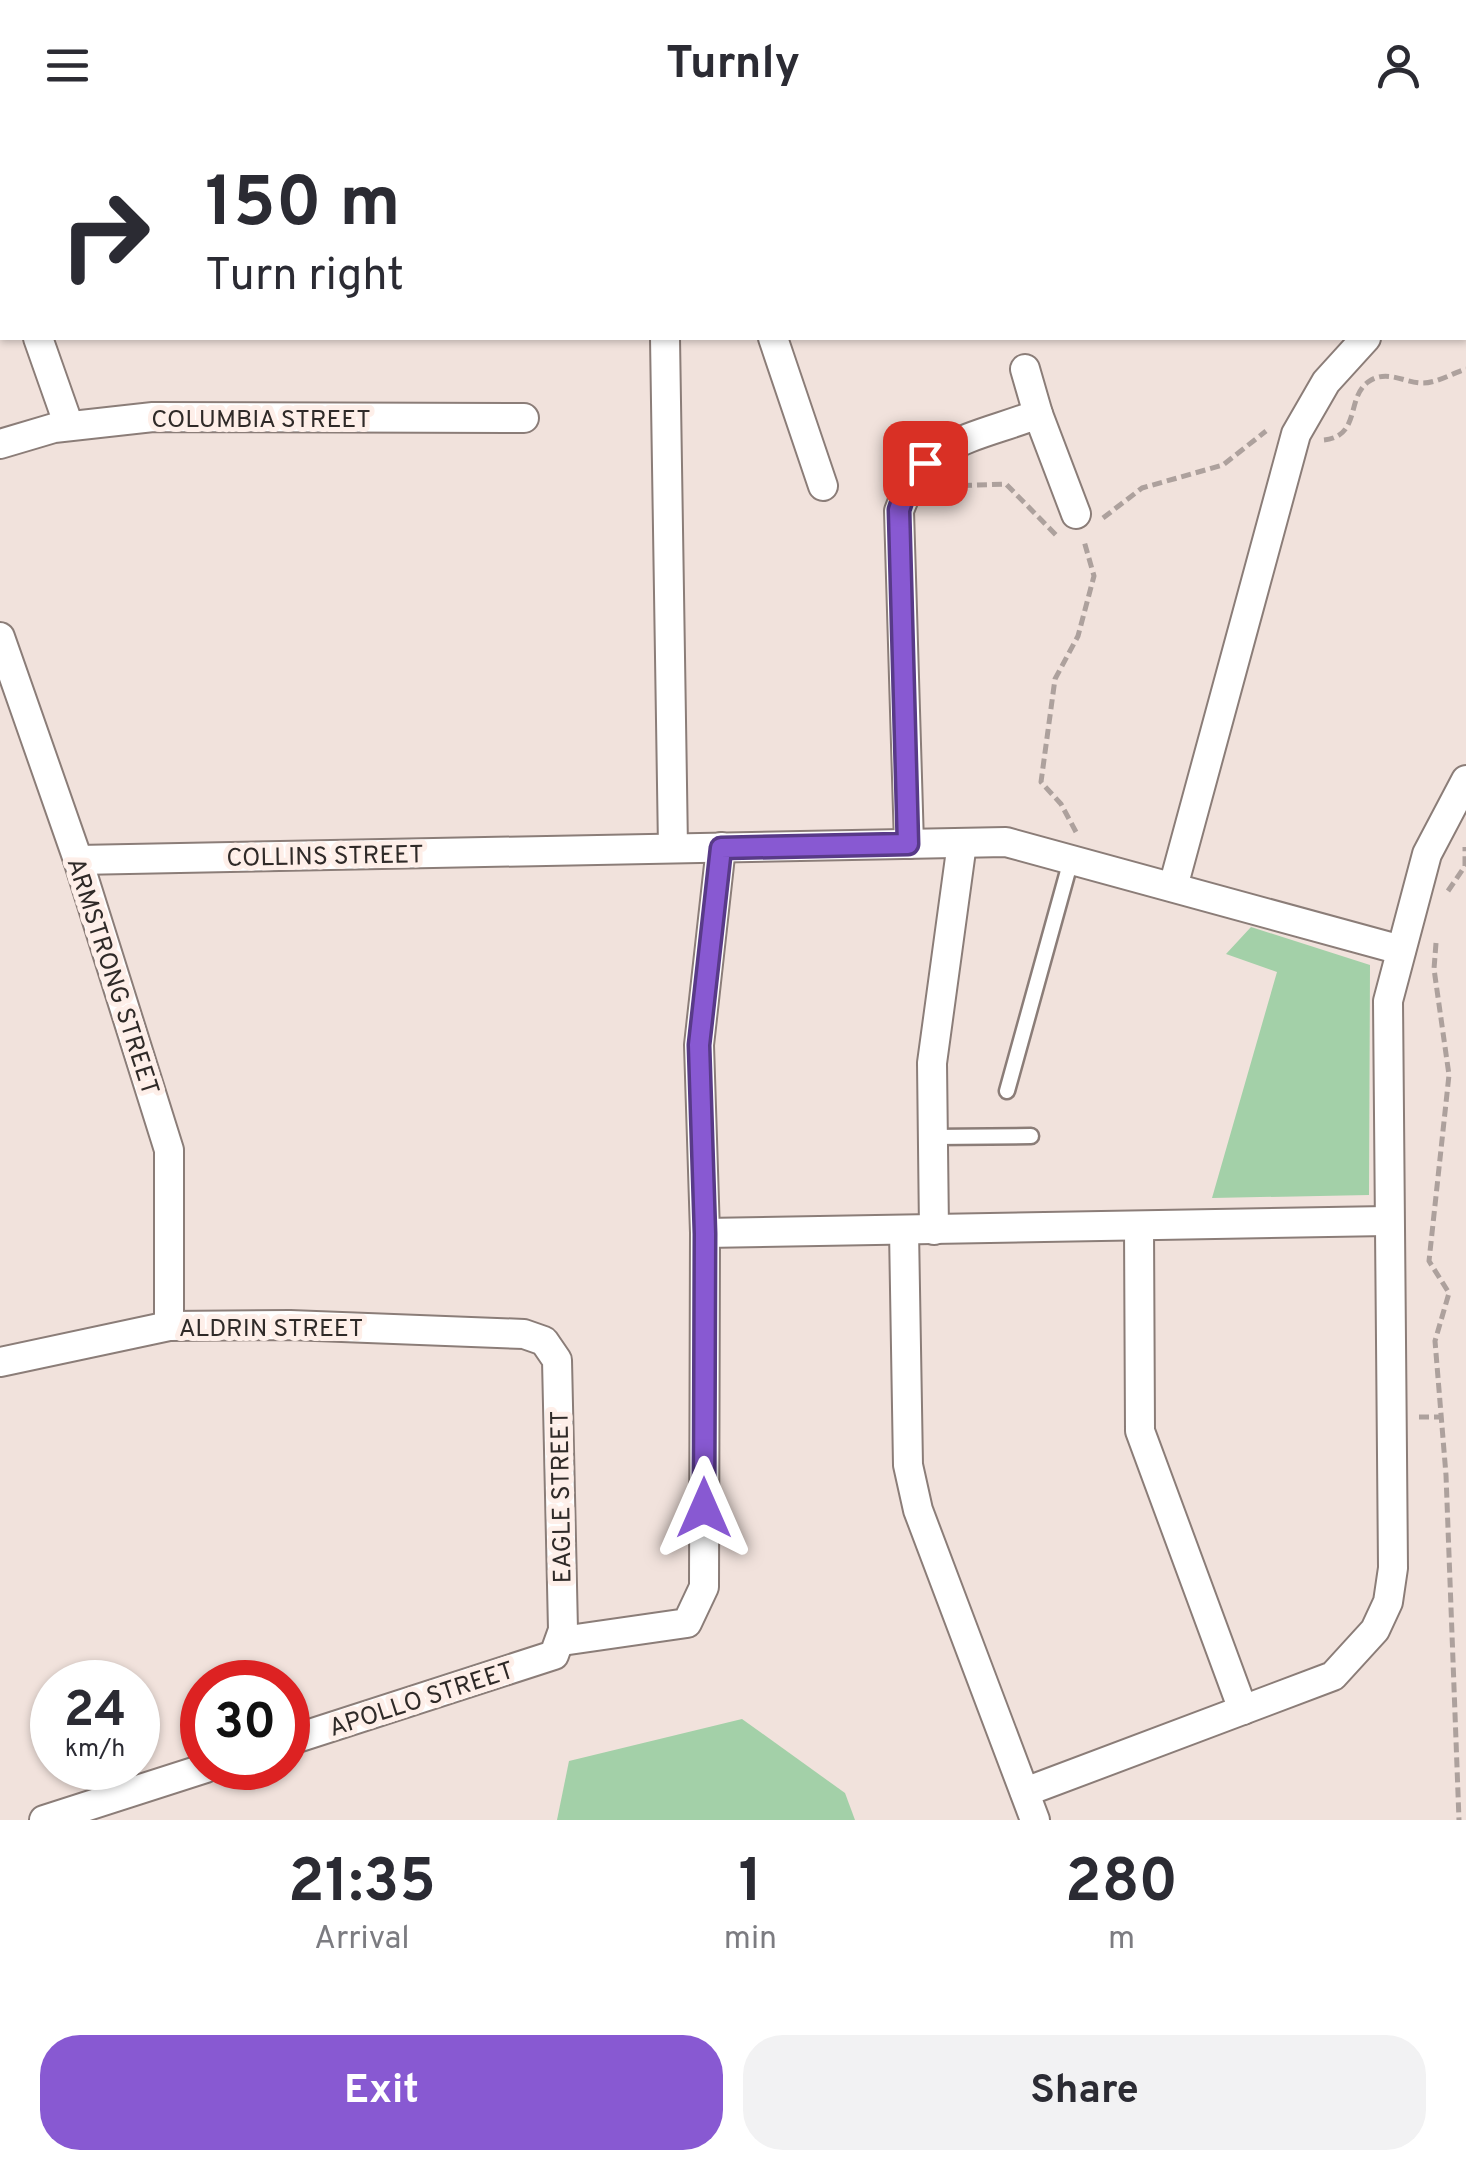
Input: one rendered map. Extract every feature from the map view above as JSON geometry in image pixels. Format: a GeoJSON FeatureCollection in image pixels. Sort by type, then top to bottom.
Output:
{"type":"FeatureCollection","features":[{"type":"Feature","properties":{"kind":"street"},"geometry":{"type":"LineString","coordinates":[[43,340],[69,426]]}},
{"type":"Feature","properties":{"kind":"street"},"geometry":{"type":"LineString","coordinates":[[664,340],[672,848]]}},
{"type":"Feature","properties":{"kind":"street"},"geometry":{"type":"LineString","coordinates":[[773,340],[823,486]]}},
{"type":"Feature","properties":{"kind":"street"},"geometry":{"type":"LineString","coordinates":[[1173,887],[1296,434],[1326,382],[1364,340]]}},
{"type":"Feature","properties":{"kind":"street"},"geometry":{"type":"LineString","coordinates":[[1024,369],[1079,524]]}},
{"type":"Feature","properties":{"kind":"street"},"geometry":{"type":"LineString","coordinates":[[908,844],[899,510],[910,477],[936,452],[1038,414]]}},
{"type":"Feature","properties":{"kind":"street","name":"COLUMBIA STREET"},"geometry":{"type":"LineString","coordinates":[[0,444],[69,426],[153,417],[524,418]]}},
{"type":"Feature","properties":{"kind":"street","name":"ARMSTRONG STREET"},"geometry":{"type":"LineString","coordinates":[[0,637],[78,860],[169,1150],[169,1326]]}},
{"type":"Feature","properties":{"kind":"street"},"geometry":{"type":"LineString","coordinates":[[1025,1792],[1334,1676],[1375,1630],[1388,1602],[1393,1568],[1386,1221],[1388,1001],[1427,854],[1466,780]]}},
{"type":"Feature","properties":{"kind":"street","name":"COLLINS STREET"},"geometry":{"type":"LineString","coordinates":[[78,860],[1006,842],[1401,950]]}},
{"type":"Feature","properties":{"kind":"street"},"geometry":{"type":"LineString","coordinates":[[934,1230],[932,1063],[962,843]]}},
{"type":"Feature","properties":{"kind":"street"},"geometry":{"type":"LineString","coordinates":[[721,848],[699,1045],[705,1234],[1386,1221]]}},
{"type":"Feature","properties":{"kind":"street"},"geometry":{"type":"LineString","coordinates":[[1139,1226],[1140,1432],[1242,1710]]}},
{"type":"Feature","properties":{"kind":"street"},"geometry":{"type":"LineString","coordinates":[[904,1230],[908,1465],[915,1495],[1034,1820]]}},
{"type":"Feature","properties":{"kind":"street","name":"APOLLO STREET"},"geometry":{"type":"LineString","coordinates":[[310,1733],[558,1648],[669,1629],[686,1623],[698,1608],[704,1587],[705,1234]]}},
{"type":"Feature","properties":{"kind":"street","name":"ALDRIN STREET"},"geometry":{"type":"LineString","coordinates":[[0,1362],[169,1326],[290,1325],[524,1334],[544,1341]]}},
{"type":"Feature","properties":{"kind":"street","name":"EAGLE STREET"},"geometry":{"type":"LineString","coordinates":[[544,1341],[556,1360],[558,1648]]}},
{"type":"Feature","properties":{"kind":"street"},"geometry":{"type":"LineString","coordinates":[[44,1820],[180,1776]]}},
{"type":"Feature","properties":{"kind":"lane"},"geometry":{"type":"LineString","coordinates":[[1007,1091],[1071,860]]}},
{"type":"Feature","properties":{"kind":"lane"},"geometry":{"type":"LineString","coordinates":[[933,1137],[1031,1136]]}},
{"type":"Feature","properties":{"kind":"path"},"geometry":{"type":"LineString","coordinates":[[938,486],[1006,484],[1053,537],[1142,488],[1223,465],[1272,427],[1328,441],[1341,434],[1355,414],[1361,390],[1371,380],[1390,376],[1428,383],[1466,369]]}},
{"type":"Feature","properties":{"kind":"path"},"geometry":{"type":"LineString","coordinates":[[1071,860],[1077,828],[1042,782],[1055,679],[1078,636],[1094,576],[1079,524]]}},
{"type":"Feature","properties":{"kind":"path"},"geometry":{"type":"LineString","coordinates":[[1438,905],[1466,866],[1465,829]]}},
{"type":"Feature","properties":{"kind":"path"},"geometry":{"type":"LineString","coordinates":[[1436,937],[1434,969],[1449,1075],[1429,1261],[1449,1293],[1436,1340],[1459,1820]]}},
{"type":"Feature","properties":{"kind":"green space"},"geometry":{"type":"Polygon","coordinates":[[[1251,927],[1370,965],[1369,1195],[1212,1198],[1277,972],[1226,954],[1251,927]]]}},
{"type":"Feature","properties":{"kind":"green space"},"geometry":{"type":"Polygon","coordinates":[[[742,1719],[845,1793],[855,1820],[557,1820],[569,1761],[742,1719]]]}},
{"type":"Feature","properties":{"kind":"route"},"geometry":{"type":"LineString","coordinates":[[704,1508],[705,1234],[699,1045],[721,848],[908,844],[899,510],[910,477],[925,463]]}}]}
